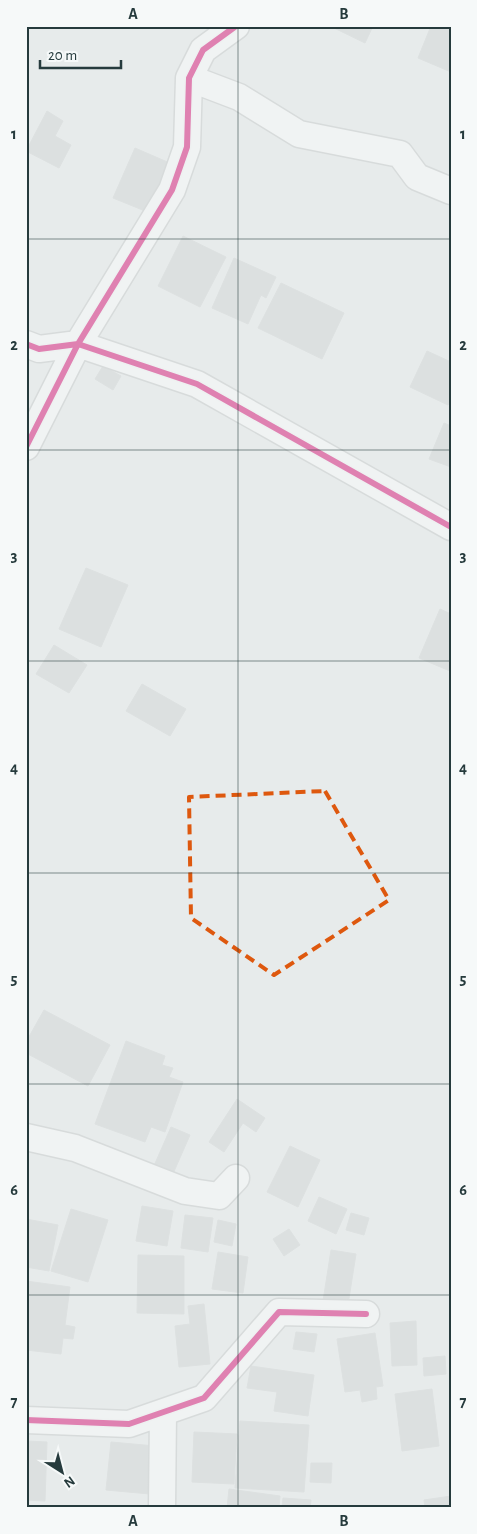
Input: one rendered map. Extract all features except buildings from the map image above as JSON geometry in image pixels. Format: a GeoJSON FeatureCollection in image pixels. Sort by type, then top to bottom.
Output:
{"type":"FeatureCollection","features":[{"type":"Feature","properties":{"kind":"street"},"geometry":{"type":"LineString","coordinates":[[26,447],[78,344],[172,190],[187,148],[189,78],[203,50],[236,26]]}},
{"type":"Feature","properties":{"kind":"street"},"geometry":{"type":"LineString","coordinates":[[189,78],[239,97],[299,134],[400,154],[417,177],[451,191]]}},
{"type":"Feature","properties":{"kind":"street"},"geometry":{"type":"LineString","coordinates":[[26,344],[40,348],[78,344],[197,384],[451,527]]}},
{"type":"Feature","properties":{"kind":"street"},"geometry":{"type":"LineString","coordinates":[[26,1137],[75,1148],[185,1192],[219,1196],[236,1178]]}},
{"type":"Feature","properties":{"kind":"street"},"geometry":{"type":"LineString","coordinates":[[26,1420],[129,1424],[204,1398],[279,1312],[366,1314]]}},
{"type":"Feature","properties":{"kind":"street"},"geometry":{"type":"LineString","coordinates":[[162,1508],[163,1413]]}},
{"type":"Feature","properties":{"kind":"highlighted area"},"geometry":{"type":"Polygon","coordinates":[[[325,791],[389,900],[274,975],[191,918],[189,797],[325,791]]]}},
{"type":"Feature","properties":{"kind":"cycle path"},"geometry":{"type":"LineString","coordinates":[[26,447],[78,344],[172,190],[187,147],[189,78],[203,50],[236,26]]}},
{"type":"Feature","properties":{"kind":"cycle path"},"geometry":{"type":"LineString","coordinates":[[26,344],[39,349],[78,344],[197,384],[451,527]]}},
{"type":"Feature","properties":{"kind":"cycle path"},"geometry":{"type":"LineString","coordinates":[[26,1420],[129,1424],[204,1398],[279,1312],[366,1314]]}}]}
